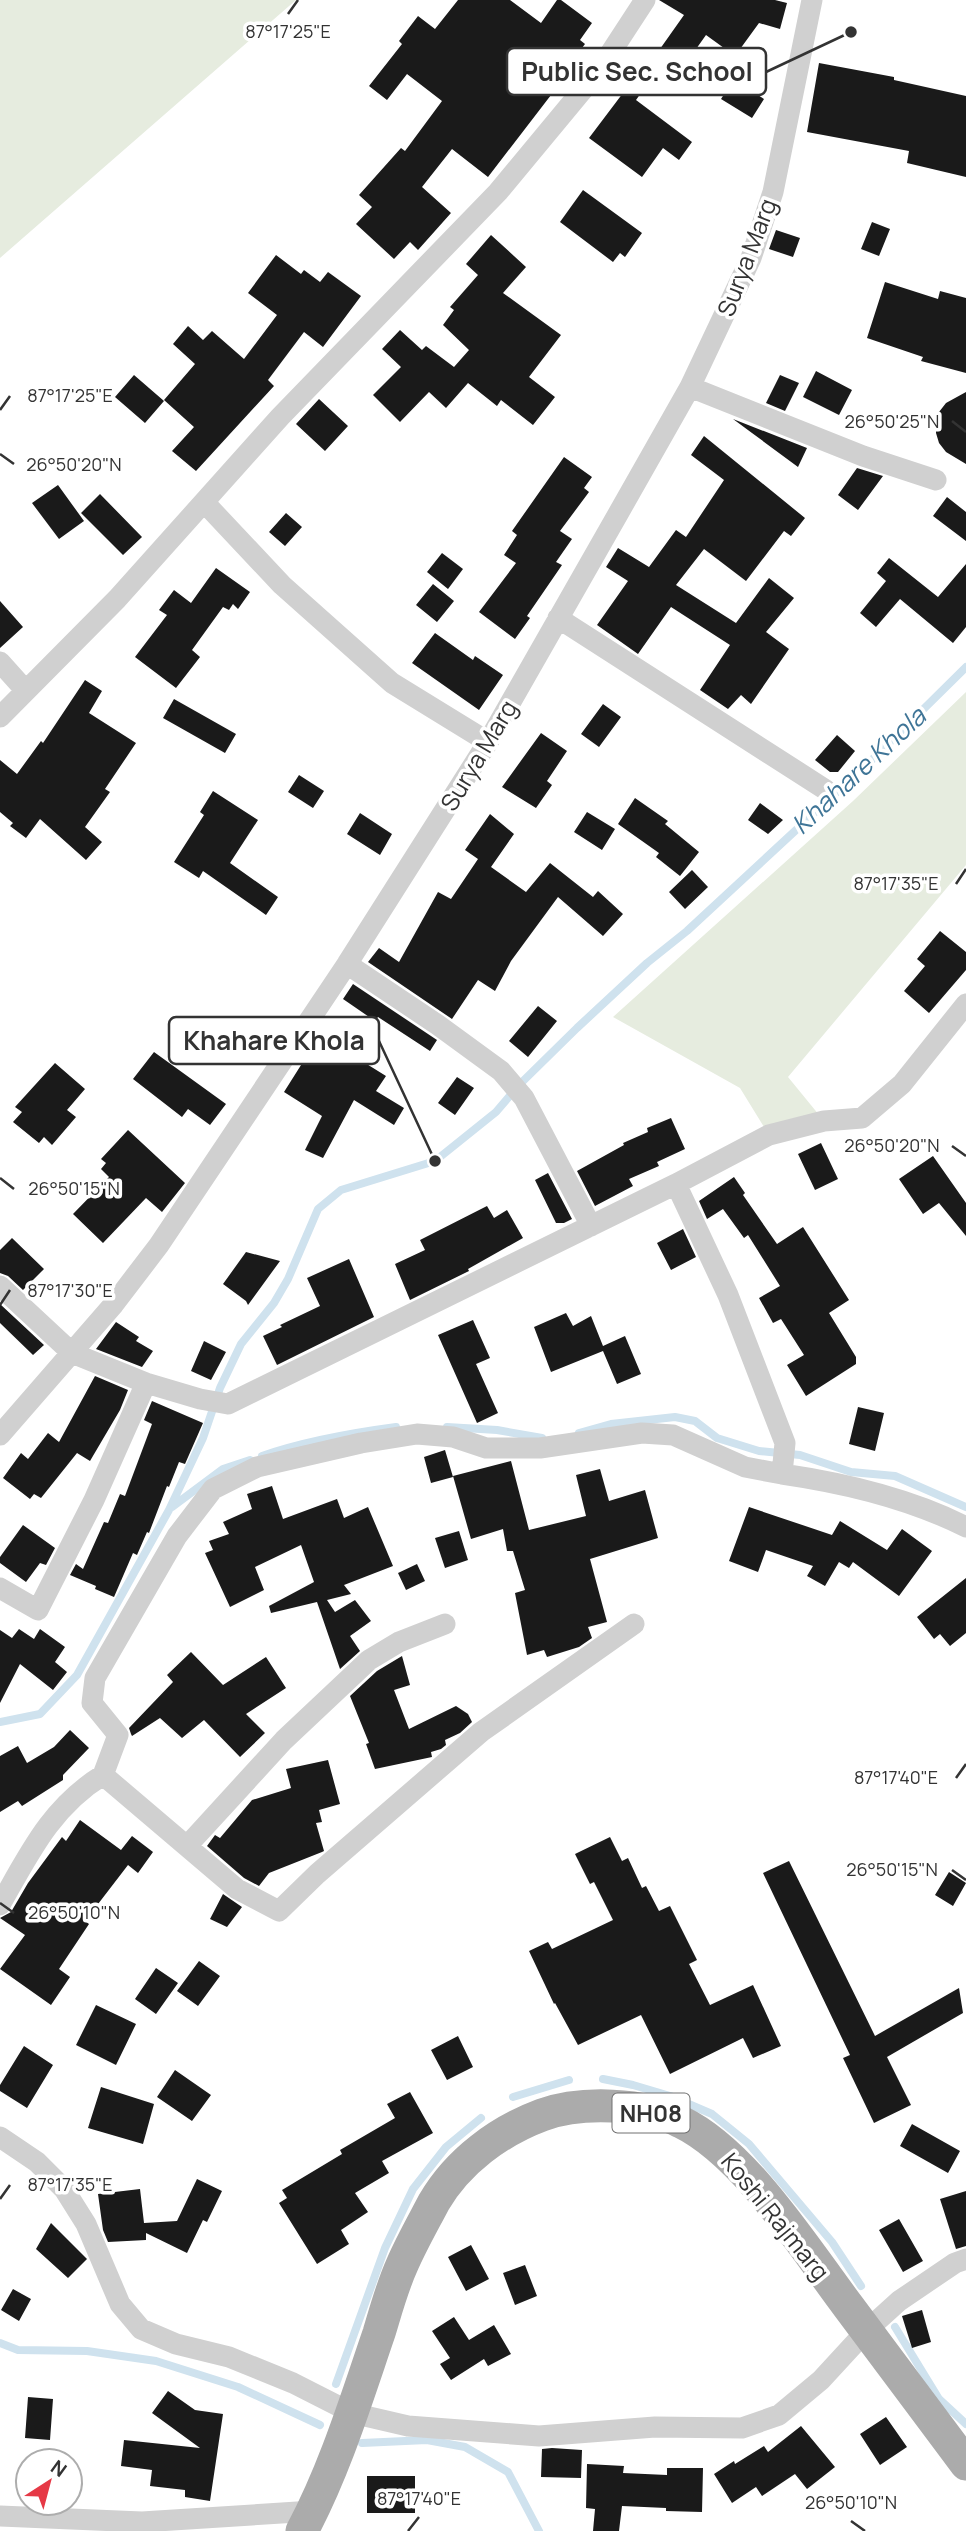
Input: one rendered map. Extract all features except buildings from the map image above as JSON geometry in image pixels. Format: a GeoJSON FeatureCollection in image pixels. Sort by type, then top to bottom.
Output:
{"type":"FeatureCollection","features":[{"type":"Feature","properties":{"kind":"main road","name":"Koshi Rajmarg"},"geometry":{"type":"LineString","coordinates":[[307,2521],[328,2477],[352,2413],[401,2267],[436,2199],[462,2166],[489,2142],[515,2125],[553,2111],[589,2105],[632,2108],[680,2121],[720,2147],[749,2177],[966,2463]]}},
{"type":"Feature","properties":{"kind":"street"},"geometry":{"type":"LineString","coordinates":[[0,718],[117,598],[280,417],[498,192],[600,69],[645,0]]}},
{"type":"Feature","properties":{"kind":"street","name":"Surya Marg"},"geometry":{"type":"LineString","coordinates":[[0,1435],[72,1353],[159,1245],[348,964],[488,742],[690,387],[751,258],[772,192],[811,0]]}},
{"type":"Feature","properties":{"kind":"street"},"geometry":{"type":"LineString","coordinates":[[690,387],[863,456],[936,480]]}},
{"type":"Feature","properties":{"kind":"street"},"geometry":{"type":"LineString","coordinates":[[204,502],[282,585],[392,683],[488,742]]}},
{"type":"Feature","properties":{"kind":"street"},"geometry":{"type":"LineString","coordinates":[[558,618],[826,790]]}},
{"type":"Feature","properties":{"kind":"street"},"geometry":{"type":"LineString","coordinates":[[0,662],[26,691]]}},
{"type":"Feature","properties":{"kind":"street"},"geometry":{"type":"LineString","coordinates":[[348,964],[501,1071],[524,1098],[591,1226]]}},
{"type":"Feature","properties":{"kind":"street"},"geometry":{"type":"LineString","coordinates":[[0,1286],[72,1353],[146,1383],[200,1399],[228,1404],[676,1184],[769,1135],[824,1121],[862,1118],[902,1084],[966,1004]]}},
{"type":"Feature","properties":{"kind":"street"},"geometry":{"type":"LineString","coordinates":[[676,1184],[728,1295],[783,1460]]}},
{"type":"Feature","properties":{"kind":"street"},"geometry":{"type":"LineString","coordinates":[[0,1588],[37,1610],[94,1500],[146,1383]]}},
{"type":"Feature","properties":{"kind":"street"},"geometry":{"type":"LineString","coordinates":[[0,1905],[43,1829],[81,1788],[103,1774],[118,1735],[92,1703],[96,1678],[177,1536],[213,1489],[257,1466],[361,1443],[417,1434],[453,1437],[486,1448],[540,1448],[642,1433],[673,1435],[745,1467],[783,1460],[834,1481],[911,1504],[966,1527]]}},
{"type":"Feature","properties":{"kind":"street"},"geometry":{"type":"LineString","coordinates":[[187,1846],[284,1740],[369,1660],[399,1642],[444,1624]]}},
{"type":"Feature","properties":{"kind":"street"},"geometry":{"type":"LineString","coordinates":[[103,1774],[236,1888],[279,1911],[317,1874],[481,1732],[634,1624]]}},
{"type":"Feature","properties":{"kind":"street"},"geometry":{"type":"LineString","coordinates":[[0,2137],[37,2162],[64,2189],[86,2224],[120,2304],[141,2329],[176,2344],[229,2357],[293,2383],[352,2413],[408,2426],[539,2436],[655,2427],[742,2428],[779,2415],[821,2379],[867,2330],[899,2301],[955,2263],[966,2259]]}},
{"type":"Feature","properties":{"kind":"street"},"geometry":{"type":"LineString","coordinates":[[0,2516],[142,2522],[307,2521]]}},
{"type":"Feature","properties":{"kind":"shaded area"},"geometry":{"type":"Polygon","coordinates":[[[0,0],[296,0],[0,258],[0,0]]]}},
{"type":"Feature","properties":{"kind":"shaded area"},"geometry":{"type":"Polygon","coordinates":[[[966,692],[966,865],[788,1077],[824,1121],[769,1135],[740,1088],[613,1017],[853,801],[966,692]]]}},
{"type":"Feature","properties":{"kind":"waterway","name":"Khahare Khola"},"geometry":{"type":"LineString","coordinates":[[0,1722],[40,1714],[77,1675],[169,1510],[203,1438],[220,1388],[241,1344],[274,1303],[288,1279],[318,1209],[341,1190],[435,1161],[496,1112],[519,1085],[577,1028],[647,963],[687,931],[876,756],[966,667]]}},
{"type":"Feature","properties":{"kind":"waterway"},"geometry":{"type":"LineString","coordinates":[[579,1433],[611,1424],[675,1417],[695,1421],[717,1438],[759,1451],[800,1455],[851,1472],[895,1476],[966,1507]]}},
{"type":"Feature","properties":{"kind":"waterway"},"geometry":{"type":"LineString","coordinates":[[262,1456],[328,1438],[396,1427]]}},
{"type":"Feature","properties":{"kind":"waterway"},"geometry":{"type":"LineString","coordinates":[[447,1427],[497,1430],[542,1438]]}},
{"type":"Feature","properties":{"kind":"waterway"},"geometry":{"type":"LineString","coordinates":[[172,1507],[223,1469],[250,1460]]}},
{"type":"Feature","properties":{"kind":"waterway"},"geometry":{"type":"LineString","coordinates":[[603,2079],[670,2096],[712,2114],[749,2144],[832,2242],[861,2286]]}},
{"type":"Feature","properties":{"kind":"waterway"},"geometry":{"type":"LineString","coordinates":[[513,2097],[569,2080]]}},
{"type":"Feature","properties":{"kind":"waterway"},"geometry":{"type":"LineString","coordinates":[[336,2384],[385,2248],[413,2189],[446,2147],[481,2118]]}},
{"type":"Feature","properties":{"kind":"waterway"},"geometry":{"type":"LineString","coordinates":[[895,2327],[939,2399],[966,2424]]}},
{"type":"Feature","properties":{"kind":"waterway"},"geometry":{"type":"LineString","coordinates":[[0,2343],[18,2350],[87,2351],[156,2361],[238,2387],[320,2425]]}},
{"type":"Feature","properties":{"kind":"waterway"},"geometry":{"type":"LineString","coordinates":[[362,2443],[427,2440],[465,2447],[508,2472],[539,2531]]}},
{"type":"Feature","properties":{"kind":"place","name":"Public Sec. School"},"geometry":{"type":"Point","coordinates":[851,32]}},
{"type":"Feature","properties":{"kind":"place","name":"Khahare Khola"},"geometry":{"type":"Point","coordinates":[435,1161]}}]}
